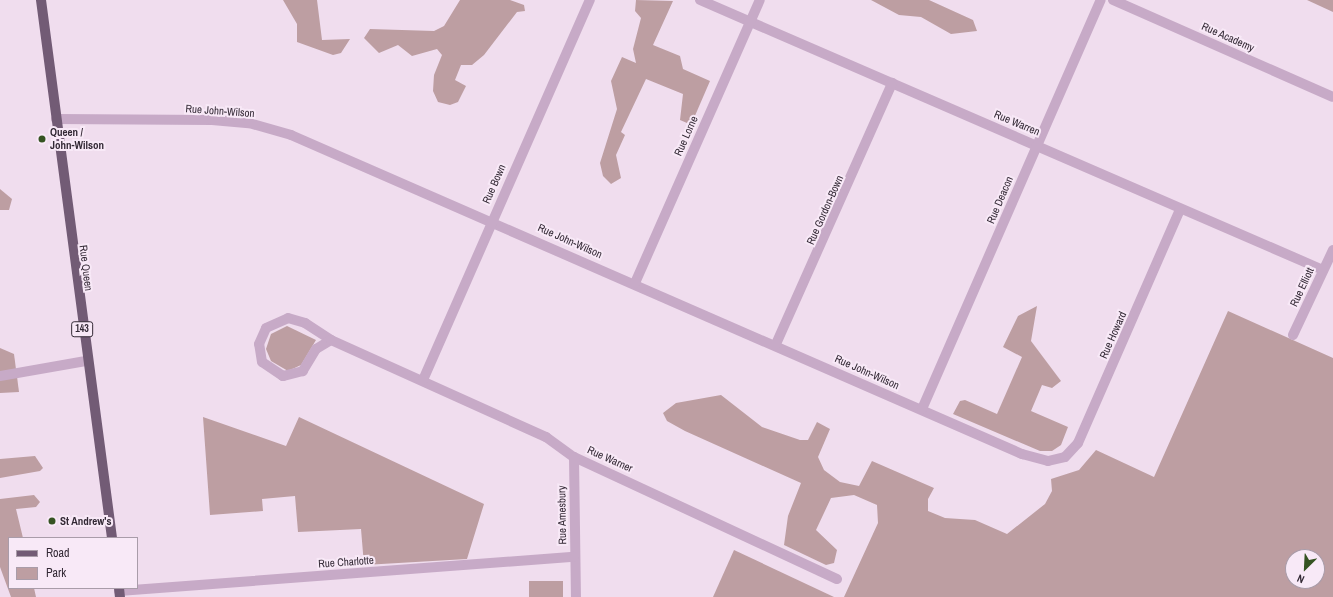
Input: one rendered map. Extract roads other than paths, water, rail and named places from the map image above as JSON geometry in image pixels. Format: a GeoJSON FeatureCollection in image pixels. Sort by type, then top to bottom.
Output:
{"type":"FeatureCollection","features":[{"type":"Feature","properties":{"kind":"main road","name":"Rue Queen"},"geometry":{"type":"LineString","coordinates":[[41,0],[86,361],[112,537]]}},
{"type":"Feature","properties":{"kind":"street","name":"Rue Bown"},"geometry":{"type":"LineString","coordinates":[[423,380],[492,220],[590,0]]}},
{"type":"Feature","properties":{"kind":"street","name":"Rue Warren"},"geometry":{"type":"LineString","coordinates":[[700,0],[1037,144],[1180,210],[1323,270]]}},
{"type":"Feature","properties":{"kind":"street","name":"Rue Lorne"},"geometry":{"type":"LineString","coordinates":[[635,283],[760,0]]}},
{"type":"Feature","properties":{"kind":"street","name":"Rue Deacon"},"geometry":{"type":"LineString","coordinates":[[922,409],[1101,0]]}},
{"type":"Feature","properties":{"kind":"street","name":"Rue Academy"},"geometry":{"type":"LineString","coordinates":[[1113,0],[1333,97]]}},
{"type":"Feature","properties":{"kind":"street","name":"Rue Gordon-Bown"},"geometry":{"type":"LineString","coordinates":[[776,344],[892,83]]}},
{"type":"Feature","properties":{"kind":"street","name":"Rue John-Wilson"},"geometry":{"type":"LineString","coordinates":[[56,119],[212,120],[271,128],[492,220],[1036,460],[1057,460]]}},
{"type":"Feature","properties":{"kind":"street","name":"Rue Howard"},"geometry":{"type":"LineString","coordinates":[[1057,460],[1072,452],[1078,443],[1180,210]]}},
{"type":"Feature","properties":{"kind":"street","name":"Rue Elliott"},"geometry":{"type":"LineString","coordinates":[[1293,335],[1333,250]]}},
{"type":"Feature","properties":{"kind":"street","name":"Rue Warner"},"geometry":{"type":"LineString","coordinates":[[331,340],[316,349],[303,371],[291,377],[267,368],[259,354],[262,334],[280,319],[298,319],[331,340],[423,380],[546,437],[574,457],[837,579]]}},
{"type":"Feature","properties":{"kind":"street"},"geometry":{"type":"LineString","coordinates":[[0,376],[86,361]]}},
{"type":"Feature","properties":{"kind":"street","name":"Rue Amesbury"},"geometry":{"type":"LineString","coordinates":[[574,457],[574,557],[576,597]]}},
{"type":"Feature","properties":{"kind":"street","name":"Rue Charlotte"},"geometry":{"type":"LineString","coordinates":[[119,592],[574,557]]}},
{"type":"Feature","properties":{"kind":"place","name":"Queen / John-Wilson"},"geometry":{"type":"Point","coordinates":[42,139]}},
{"type":"Feature","properties":{"kind":"place","name":"St Andrew's"},"geometry":{"type":"Point","coordinates":[52,521]}}]}
